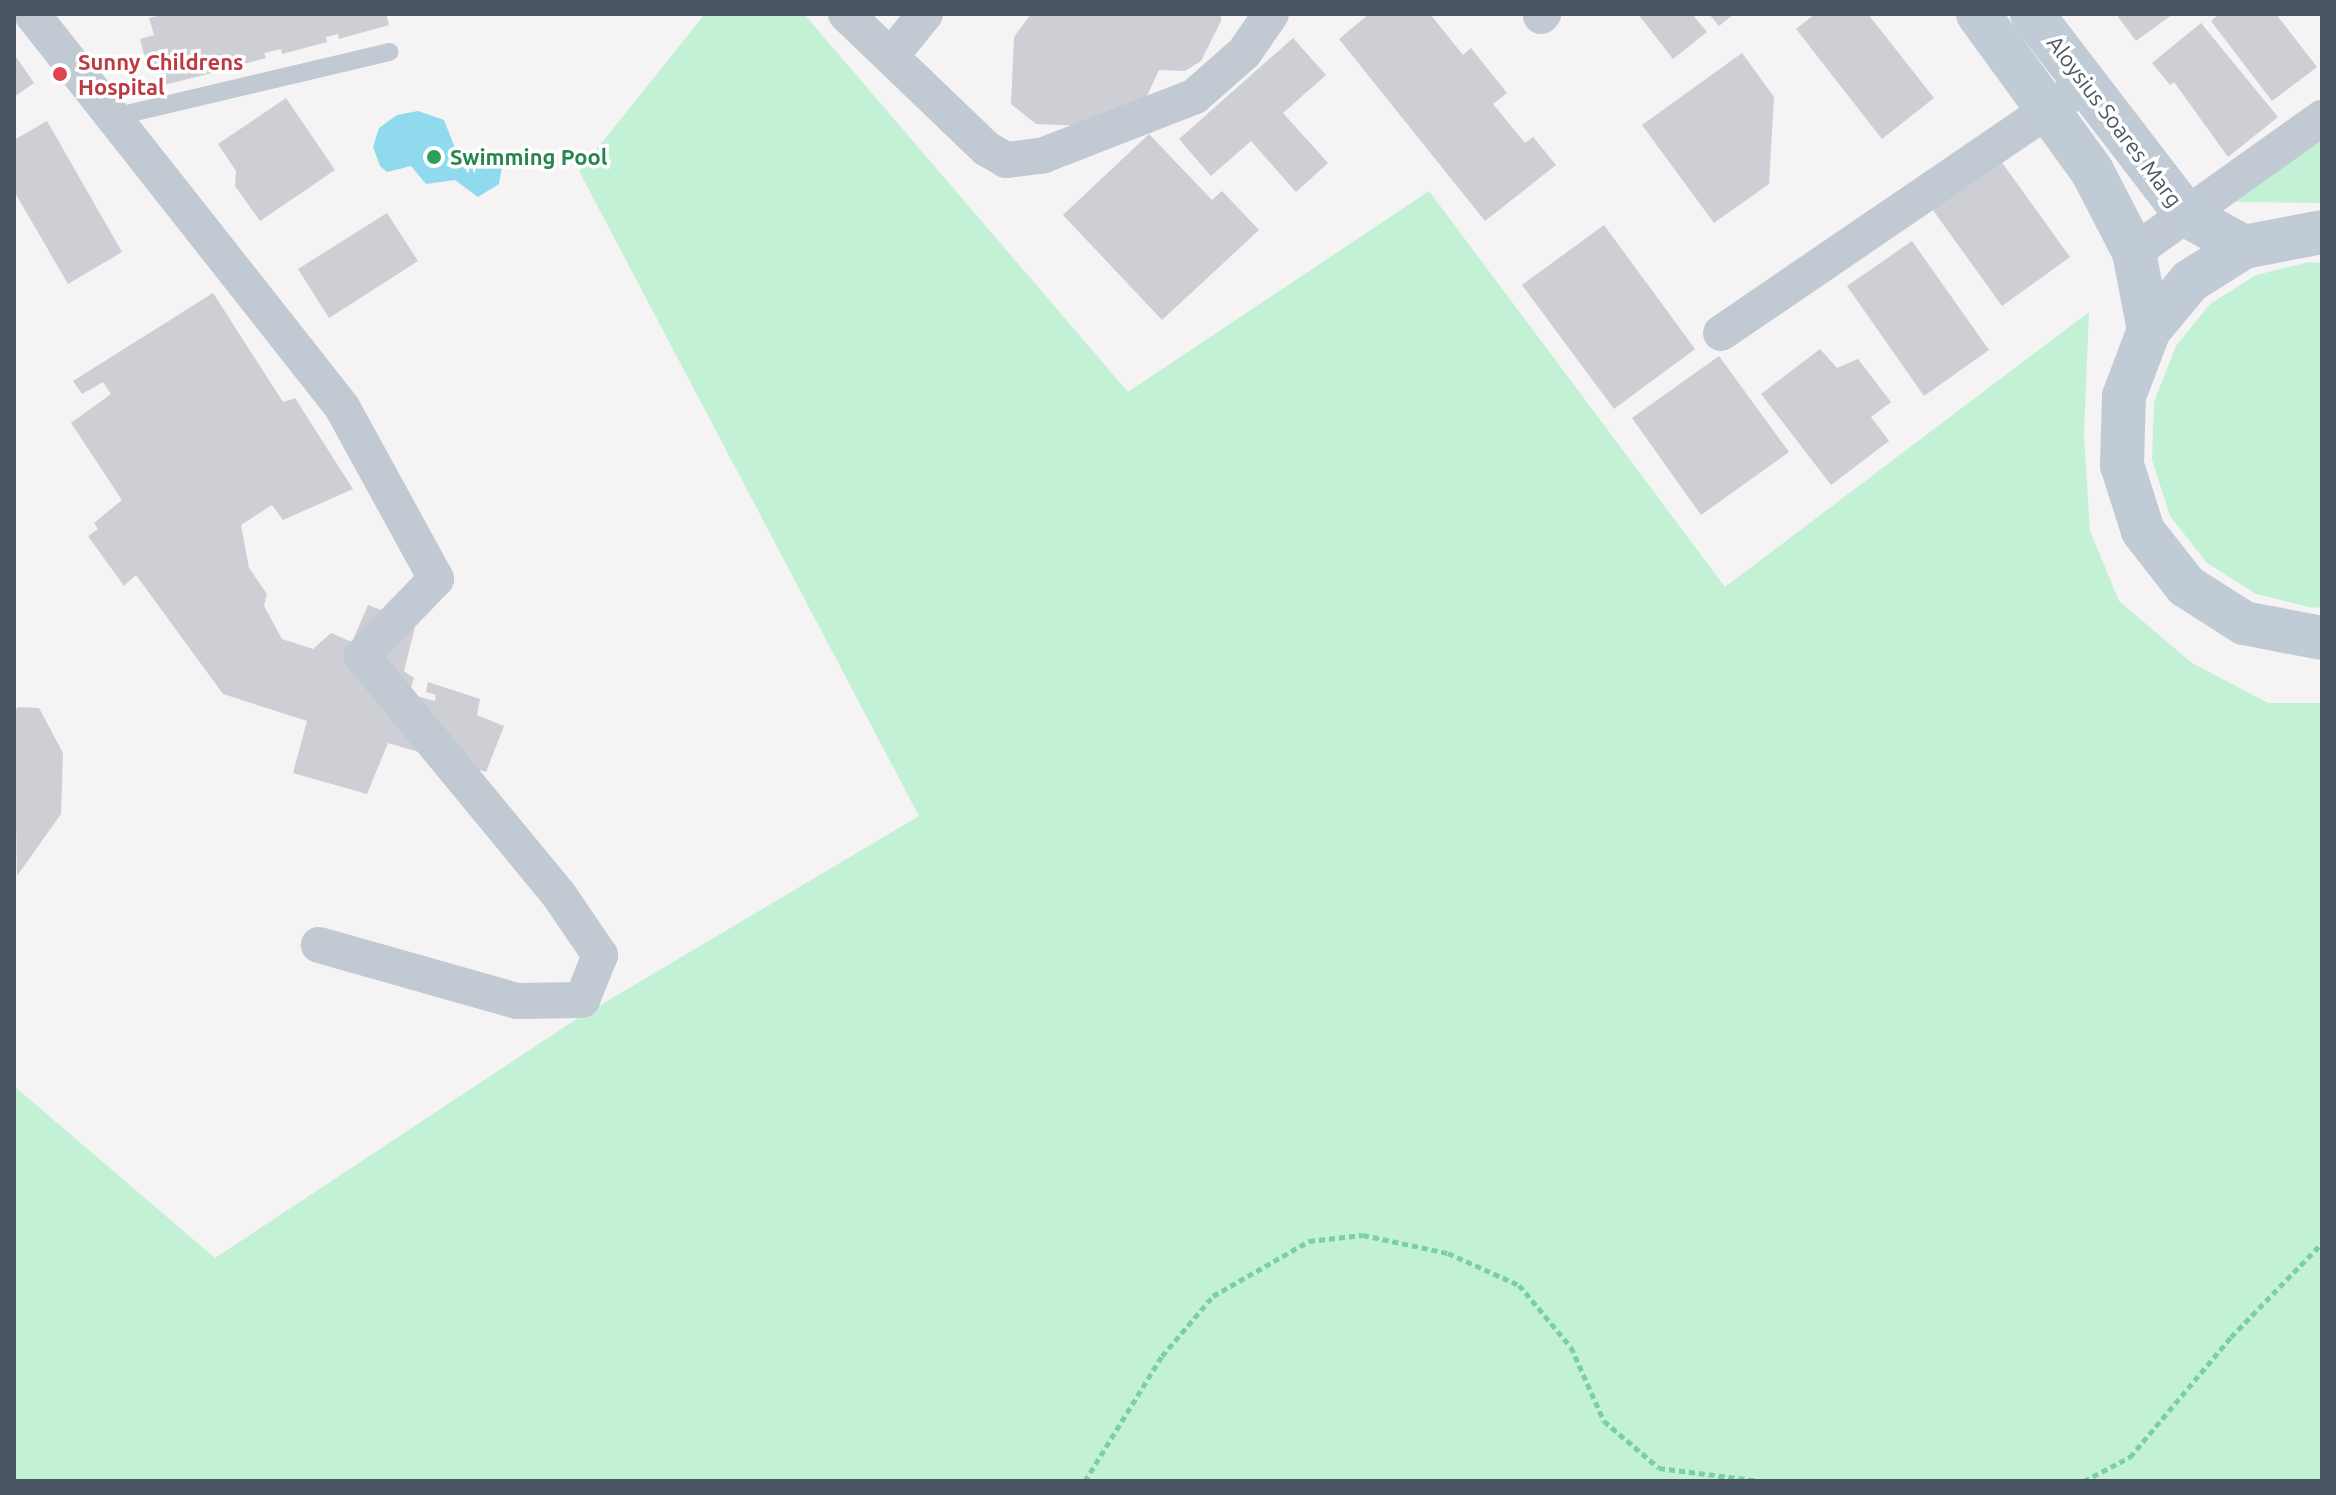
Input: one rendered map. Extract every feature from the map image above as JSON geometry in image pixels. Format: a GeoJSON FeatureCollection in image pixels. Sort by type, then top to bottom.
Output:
{"type":"FeatureCollection","features":[{"type":"Feature","properties":{"kind":"main road","name":"Aloysius Soares Marg"},"geometry":{"type":"LineString","coordinates":[[1978,14],[2051,110],[2092,171],[2134,252],[2149,330]]}},
{"type":"Feature","properties":{"kind":"main road","name":"Aloysius Soares Marg"},"geometry":{"type":"LineString","coordinates":[[2032,14],[2087,81],[2186,215],[2244,247]]}},
{"type":"Feature","properties":{"kind":"main road"},"geometry":{"type":"LineString","coordinates":[[2322,232],[2244,247],[2190,281],[2149,330],[2124,396],[2122,465],[2143,531],[2186,586],[2244,623],[2322,638]]}},
{"type":"Feature","properties":{"kind":"street"},"geometry":{"type":"LineString","coordinates":[[32,14],[342,407],[436,579],[362,656],[559,895],[600,955],[582,1000],[517,1001],[319,945]]}},
{"type":"Feature","properties":{"kind":"street"},"geometry":{"type":"LineString","coordinates":[[846,14],[987,149],[1006,160],[1044,155],[1195,96],[1244,53],[1271,14]]}},
{"type":"Feature","properties":{"kind":"street"},"geometry":{"type":"LineString","coordinates":[[891,56],[925,14]]}},
{"type":"Feature","properties":{"kind":"street"},"geometry":{"type":"LineString","coordinates":[[1721,333],[2051,110],[2087,81]]}},
{"type":"Feature","properties":{"kind":"street"},"geometry":{"type":"LineString","coordinates":[[2134,252],[2322,118]]}},
{"type":"Feature","properties":{"kind":"lane"},"geometry":{"type":"LineString","coordinates":[[114,117],[389,52]]}},
{"type":"Feature","properties":{"kind":"path"},"geometry":{"type":"LineString","coordinates":[[1085,1481],[1162,1356],[1213,1296],[1309,1241],[1363,1235],[1448,1253],[1519,1285],[1571,1347],[1604,1421],[1659,1468],[1760,1481]]}},
{"type":"Feature","properties":{"kind":"path"},"geometry":{"type":"LineString","coordinates":[[2084,1481],[2130,1457],[2231,1337],[2322,1243]]}},
{"type":"Feature","properties":{"kind":"green space"},"geometry":{"type":"Polygon","coordinates":[[[705,14],[804,14],[1128,392],[1429,191],[1725,587],[2089,312],[2084,434],[2090,531],[2119,601],[2192,663],[2268,703],[2322,703],[2322,1481],[14,1481],[14,1086],[215,1258],[572,1022],[919,816],[579,171],[705,14]]]}},
{"type":"Feature","properties":{"kind":"green space"},"geometry":{"type":"Polygon","coordinates":[[[2322,137],[2322,203],[2235,202],[2322,137]]]}},
{"type":"Feature","properties":{"kind":"green space"},"geometry":{"type":"Polygon","coordinates":[[[2309,262],[2322,263],[2322,607],[2313,608],[2256,594],[2207,563],[2170,516],[2152,460],[2154,402],[2176,346],[2210,304],[2256,275],[2309,262]]]}},
{"type":"Feature","properties":{"kind":"water","name":"Swimming Pool"},"geometry":{"type":"Polygon","coordinates":[[[418,111],[444,120],[455,148],[480,151],[496,160],[502,167],[499,184],[478,197],[455,180],[426,184],[411,166],[387,172],[380,166],[373,147],[379,128],[397,115],[418,111]]]}},
{"type":"Feature","properties":{"kind":"building"},"geometry":{"type":"Polygon","coordinates":[[[166,14],[386,14],[389,25],[339,39],[338,34],[326,37],[327,42],[282,54],[281,49],[264,53],[266,58],[221,70],[219,66],[210,68],[212,73],[164,85],[159,64],[147,67],[140,39],[154,35],[149,18],[166,14]]]}},
{"type":"Feature","properties":{"kind":"building"},"geometry":{"type":"Polygon","coordinates":[[[1031,14],[1221,14],[1221,21],[1201,61],[1185,71],[1159,70],[1141,109],[1084,126],[1036,124],[1011,104],[1014,37],[1031,14]]]}},
{"type":"Feature","properties":{"kind":"building"},"geometry":{"type":"Polygon","coordinates":[[[1369,14],[1430,14],[1463,55],[1471,48],[1507,93],[1493,104],[1525,143],[1533,137],[1556,165],[1485,221],[1339,39],[1369,14]]]}},
{"type":"Feature","properties":{"kind":"building"},"geometry":{"type":"Polygon","coordinates":[[[1638,14],[1692,14],[1707,32],[1673,59],[1638,14]]]}},
{"type":"Feature","properties":{"kind":"building"},"geometry":{"type":"Polygon","coordinates":[[[1709,14],[1734,14],[1719,26],[1709,14]]]}},
{"type":"Feature","properties":{"kind":"building"},"geometry":{"type":"Polygon","coordinates":[[[1815,14],[1868,14],[1934,98],[1882,139],[1796,29],[1815,14]]]}},
{"type":"Feature","properties":{"kind":"building"},"geometry":{"type":"Polygon","coordinates":[[[2116,14],[2173,14],[2136,41],[2116,14]]]}},
{"type":"Feature","properties":{"kind":"building"},"geometry":{"type":"Polygon","coordinates":[[[2219,14],[2276,14],[2317,67],[2272,101],[2211,21],[2219,14]]]}},
{"type":"Feature","properties":{"kind":"building"},"geometry":{"type":"Polygon","coordinates":[[[2201,23],[2278,117],[2228,157],[2174,82],[2170,85],[2152,63],[2201,23]]]}},
{"type":"Feature","properties":{"kind":"building"},"geometry":{"type":"Polygon","coordinates":[[[1293,38],[1326,75],[1283,113],[1328,163],[1296,192],[1251,141],[1211,176],[1179,139],[1293,38]]]}},
{"type":"Feature","properties":{"kind":"building"},"geometry":{"type":"Polygon","coordinates":[[[1742,53],[1774,97],[1769,184],[1714,223],[1642,125],[1742,53]]]}},
{"type":"Feature","properties":{"kind":"building"},"geometry":{"type":"Polygon","coordinates":[[[14,54],[34,83],[14,97],[14,54]]]}},
{"type":"Feature","properties":{"kind":"building"},"geometry":{"type":"Polygon","coordinates":[[[286,98],[335,170],[260,221],[235,186],[236,171],[218,144],[286,98]]]}},
{"type":"Feature","properties":{"kind":"building"},"geometry":{"type":"Polygon","coordinates":[[[47,121],[122,252],[68,284],[14,191],[14,140],[47,121]]]}},
{"type":"Feature","properties":{"kind":"building"},"geometry":{"type":"Polygon","coordinates":[[[1149,134],[1212,200],[1222,191],[1259,230],[1162,320],[1063,215],[1149,134]]]}},
{"type":"Feature","properties":{"kind":"building"},"geometry":{"type":"Polygon","coordinates":[[[1998,157],[2070,257],[2002,306],[1930,206],[1998,157]]]}},
{"type":"Feature","properties":{"kind":"building"},"geometry":{"type":"Polygon","coordinates":[[[387,213],[418,261],[329,318],[298,269],[387,213]]]}},
{"type":"Feature","properties":{"kind":"building"},"geometry":{"type":"Polygon","coordinates":[[[1604,225],[1695,349],[1614,409],[1522,285],[1604,225]]]}},
{"type":"Feature","properties":{"kind":"building"},"geometry":{"type":"Polygon","coordinates":[[[1912,241],[1989,350],[1924,396],[1847,286],[1912,241]]]}},
{"type":"Feature","properties":{"kind":"building"},"geometry":{"type":"Polygon","coordinates":[[[213,293],[283,402],[295,398],[353,489],[283,520],[272,505],[241,525],[249,568],[267,594],[264,606],[282,639],[313,649],[331,633],[352,642],[368,605],[416,623],[404,671],[414,678],[409,694],[435,701],[436,695],[426,692],[428,682],[480,699],[477,715],[504,726],[486,772],[388,743],[367,794],[293,773],[307,721],[223,694],[136,575],[124,586],[88,536],[98,529],[94,523],[122,500],[71,423],[111,394],[103,382],[82,394],[73,381],[213,293]]]}},
{"type":"Feature","properties":{"kind":"building"},"geometry":{"type":"Polygon","coordinates":[[[1820,349],[1837,368],[1858,359],[1891,402],[1871,417],[1889,441],[1831,485],[1761,394],[1820,349]]]}},
{"type":"Feature","properties":{"kind":"building"},"geometry":{"type":"Polygon","coordinates":[[[1719,356],[1789,452],[1701,515],[1632,418],[1719,356]]]}},
{"type":"Feature","properties":{"kind":"building"},"geometry":{"type":"Polygon","coordinates":[[[18,707],[39,708],[63,753],[61,814],[17,876],[14,712],[18,707]]]}},
{"type":"Feature","properties":{"kind":"place","name":"Sunny Childrens Hospital"},"geometry":{"type":"Point","coordinates":[60,74]}},
{"type":"Feature","properties":{"kind":"place","name":"Swimming Pool"},"geometry":{"type":"Point","coordinates":[434,157]}}]}
